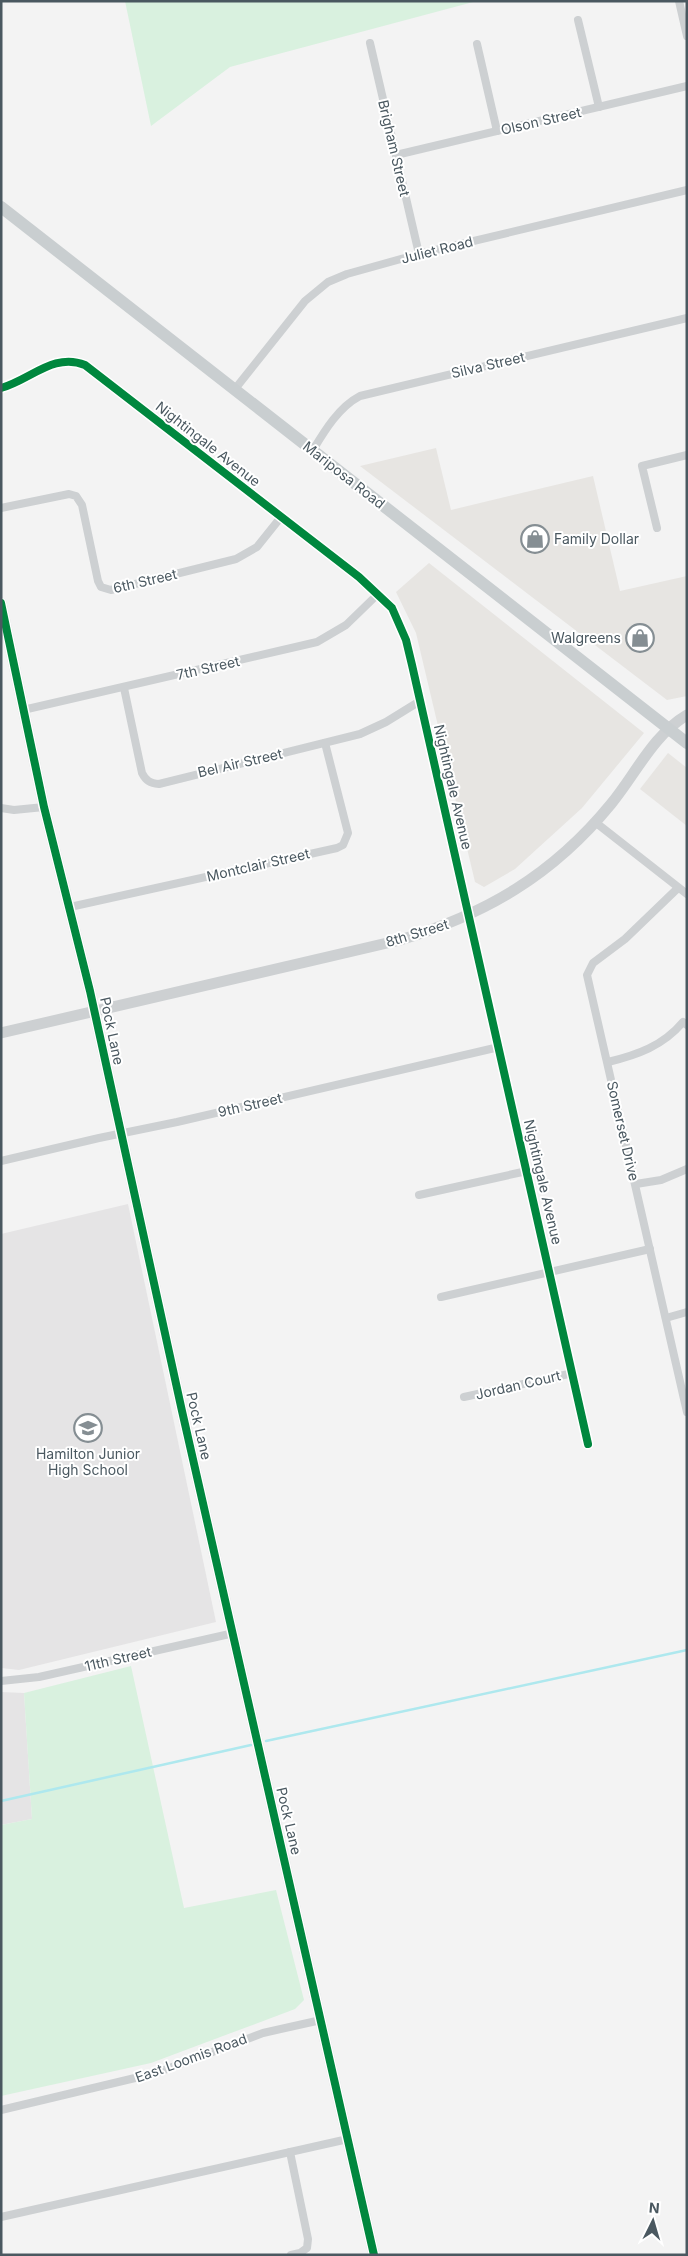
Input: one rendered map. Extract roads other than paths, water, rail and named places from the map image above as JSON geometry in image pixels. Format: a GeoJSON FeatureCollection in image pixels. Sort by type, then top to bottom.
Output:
{"type":"FeatureCollection","features":[{"type":"Feature","properties":{"kind":"main road","name":"Mariposa Road"},"geometry":{"type":"LineString","coordinates":[[1,207],[687,742]]}},
{"type":"Feature","properties":{"kind":"street"},"geometry":{"type":"LineString","coordinates":[[678,1],[687,36]]}},
{"type":"Feature","properties":{"kind":"street"},"geometry":{"type":"LineString","coordinates":[[578,20],[599,107]]}},
{"type":"Feature","properties":{"kind":"street","name":"Brigham Street"},"geometry":{"type":"LineString","coordinates":[[370,43],[419,254]]}},
{"type":"Feature","properties":{"kind":"street"},"geometry":{"type":"LineString","coordinates":[[477,44],[497,131]]}},
{"type":"Feature","properties":{"kind":"street","name":"Olson Street"},"geometry":{"type":"LineString","coordinates":[[396,155],[687,86]]}},
{"type":"Feature","properties":{"kind":"street","name":"Juliet Road"},"geometry":{"type":"LineString","coordinates":[[235,389],[305,301],[319,288],[347,274],[419,254],[687,190]]}},
{"type":"Feature","properties":{"kind":"street","name":"Silva Street"},"geometry":{"type":"LineString","coordinates":[[312,450],[340,412],[360,396],[687,318]]}},
{"type":"Feature","properties":{"kind":"street","name":"Nightingale Avenue"},"geometry":{"type":"LineString","coordinates":[[1,388],[13,385],[49,364],[70,361],[85,365],[378,594],[389,604],[399,621],[406,640],[469,914],[588,1444]]}},
{"type":"Feature","properties":{"kind":"street"},"geometry":{"type":"LineString","coordinates":[[657,528],[642,466],[687,455]]}},
{"type":"Feature","properties":{"kind":"street","name":"6th Street"},"geometry":{"type":"LineString","coordinates":[[1,508],[69,494],[76,496],[82,505],[98,581],[101,587],[111,590],[236,559],[258,547],[281,517]]}},
{"type":"Feature","properties":{"kind":"street","name":"7th Street"},"geometry":{"type":"LineString","coordinates":[[22,710],[317,642],[346,625],[378,594]]}},
{"type":"Feature","properties":{"kind":"street","name":"Pock Lane"},"geometry":{"type":"LineString","coordinates":[[1,603],[22,710],[94,1011],[120,1134],[374,2255]]}},
{"type":"Feature","properties":{"kind":"street","name":"Bel Air Street"},"geometry":{"type":"LineString","coordinates":[[124,688],[142,773],[145,779],[152,784],[159,784],[325,743],[369,730],[420,701]]}},
{"type":"Feature","properties":{"kind":"street","name":"8th Street"},"geometry":{"type":"LineString","coordinates":[[1,1033],[400,940],[457,921],[530,881],[553,864],[595,822],[658,740],[687,715]]}},
{"type":"Feature","properties":{"kind":"street","name":"Montclair Street"},"geometry":{"type":"LineString","coordinates":[[70,907],[337,848],[343,844],[348,833],[325,743]]}},
{"type":"Feature","properties":{"kind":"street"},"geometry":{"type":"LineString","coordinates":[[1,808],[14,810],[44,807]]}},
{"type":"Feature","properties":{"kind":"street"},"geometry":{"type":"LineString","coordinates":[[595,822],[687,894]]}},
{"type":"Feature","properties":{"kind":"street","name":"Somerset Drive"},"geometry":{"type":"LineString","coordinates":[[678,888],[624,939],[593,963],[588,971],[588,981],[687,1412]]}},
{"type":"Feature","properties":{"kind":"street"},"geometry":{"type":"LineString","coordinates":[[608,1062],[642,1053],[668,1038],[683,1022],[687,1025]]}},
{"type":"Feature","properties":{"kind":"street","name":"9th Street"},"geometry":{"type":"LineString","coordinates":[[1,1161],[498,1047]]}},
{"type":"Feature","properties":{"kind":"street"},"geometry":{"type":"LineString","coordinates":[[636,1184],[662,1180],[687,1168]]}},
{"type":"Feature","properties":{"kind":"street"},"geometry":{"type":"LineString","coordinates":[[419,1195],[527,1170]]}},
{"type":"Feature","properties":{"kind":"street"},"geometry":{"type":"LineString","coordinates":[[441,1296],[650,1249]]}},
{"type":"Feature","properties":{"kind":"street"},"geometry":{"type":"LineString","coordinates":[[666,1318],[687,1312]]}},
{"type":"Feature","properties":{"kind":"street","name":"Jordan Court"},"geometry":{"type":"LineString","coordinates":[[464,1397],[572,1373]]}},
{"type":"Feature","properties":{"kind":"street","name":"11th Street"},"geometry":{"type":"LineString","coordinates":[[1,1681],[39,1677],[234,1633]]}},
{"type":"Feature","properties":{"kind":"street","name":"East Loomis Road"},"geometry":{"type":"LineString","coordinates":[[1,2110],[156,2073],[263,2033],[321,2020]]}},
{"type":"Feature","properties":{"kind":"street"},"geometry":{"type":"LineString","coordinates":[[1,2217],[348,2139]]}},
{"type":"Feature","properties":{"kind":"street"},"geometry":{"type":"LineString","coordinates":[[290,2152],[308,2239],[306,2248],[300,2253],[291,2255]]}},
{"type":"Feature","properties":{"kind":"waterway"},"geometry":{"type":"LineString","coordinates":[[266,1741],[687,1650]]}},
{"type":"Feature","properties":{"kind":"waterway"},"geometry":{"type":"LineString","coordinates":[[1,1801],[251,1745]]}},
{"type":"Feature","properties":{"kind":"place","name":"Family Dollar"},"geometry":{"type":"Point","coordinates":[535,539]}},
{"type":"Feature","properties":{"kind":"place","name":"Walgreens"},"geometry":{"type":"Point","coordinates":[640,638]}},
{"type":"Feature","properties":{"kind":"place","name":"Hamilton Junior High School"},"geometry":{"type":"Point","coordinates":[88,1428]}}]}
